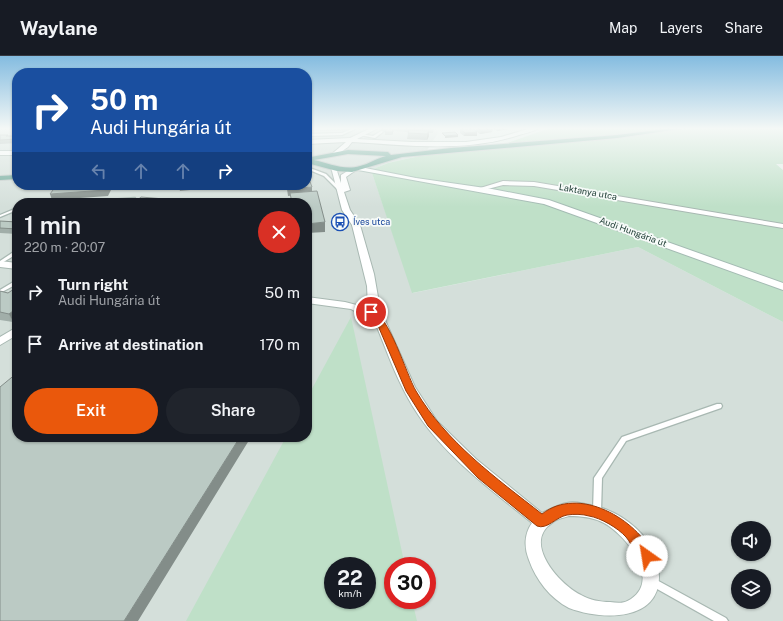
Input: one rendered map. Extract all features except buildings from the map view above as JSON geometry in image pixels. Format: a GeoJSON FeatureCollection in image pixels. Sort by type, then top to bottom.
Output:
{"type":"FeatureCollection","features":[{"type":"Feature","properties":{"kind":"main road"},"geometry":{"type":"LineString","coordinates":[[312,159],[337,154]]}},
{"type":"Feature","properties":{"kind":"main road"},"geometry":{"type":"LineString","coordinates":[[369,154],[374,157],[375,163]]}},
{"type":"Feature","properties":{"kind":"main road"},"geometry":{"type":"LineString","coordinates":[[312,161],[324,163],[333,168],[356,169],[408,154]]}},
{"type":"Feature","properties":{"kind":"main road"},"geometry":{"type":"LineString","coordinates":[[324,163],[324,160],[332,155]]}},
{"type":"Feature","properties":{"kind":"main road"},"geometry":{"type":"LineString","coordinates":[[0,178],[12,177]]}},
{"type":"Feature","properties":{"kind":"street","name":"Laktanya utca"},"geometry":{"type":"LineString","coordinates":[[375,163],[393,174]]}},
{"type":"Feature","properties":{"kind":"street"},"geometry":{"type":"LineString","coordinates":[[333,168],[346,210],[356,226]]}},
{"type":"Feature","properties":{"kind":"street","name":"Laktanya utca"},"geometry":{"type":"LineString","coordinates":[[356,169],[480,189],[492,185],[516,182],[549,186],[783,226]]}},
{"type":"Feature","properties":{"kind":"street"},"geometry":{"type":"LineString","coordinates":[[356,169],[345,174],[343,179],[356,219],[356,226],[373,293],[374,308],[371,312]]}},
{"type":"Feature","properties":{"kind":"street","name":"Audi Hungária út"},"geometry":{"type":"LineString","coordinates":[[480,189],[528,198],[565,208],[783,287]]}},
{"type":"Feature","properties":{"kind":"street"},"geometry":{"type":"LineString","coordinates":[[0,264],[12,265]]}},
{"type":"Feature","properties":{"kind":"street"},"geometry":{"type":"LineString","coordinates":[[312,301],[353,306],[371,312],[380,320],[411,391],[432,423],[482,474],[542,522]]}},
{"type":"Feature","properties":{"kind":"street"},"geometry":{"type":"LineString","coordinates":[[0,342],[12,334]]}},
{"type":"Feature","properties":{"kind":"street"},"geometry":{"type":"LineString","coordinates":[[583,509],[597,512],[621,525],[637,541],[647,556],[651,581],[647,593],[641,601],[633,607],[592,616],[562,597],[549,585],[540,573],[533,548],[536,530],[551,514],[564,510],[583,509]]}},
{"type":"Feature","properties":{"kind":"lane"},"geometry":{"type":"LineString","coordinates":[[312,170],[325,175],[339,189]]}},
{"type":"Feature","properties":{"kind":"lane"},"geometry":{"type":"LineString","coordinates":[[0,216],[12,211]]}},
{"type":"Feature","properties":{"kind":"lane"},"geometry":{"type":"LineString","coordinates":[[0,264],[12,256]]}},
{"type":"Feature","properties":{"kind":"lane"},"geometry":{"type":"LineString","coordinates":[[0,292],[12,285]]}},
{"type":"Feature","properties":{"kind":"lane"},"geometry":{"type":"LineString","coordinates":[[597,512],[598,478],[624,439],[719,406]]}},
{"type":"Feature","properties":{"kind":"lane"},"geometry":{"type":"LineString","coordinates":[[651,581],[722,621]]}},
{"type":"Feature","properties":{"kind":"shaded area"},"geometry":{"type":"Polygon","coordinates":[[[0,154],[12,154],[12,190],[312,190],[312,154],[424,154],[388,163],[371,170],[413,293],[638,247],[783,322],[783,621],[0,621],[0,154]]]}},
{"type":"Feature","properties":{"kind":"green space"},"geometry":{"type":"Polygon","coordinates":[[[783,154],[783,164],[776,164],[783,170],[783,322],[638,247],[412,293],[371,170],[388,163],[424,155],[783,154]]]}},
{"type":"Feature","properties":{"kind":"green space"},"geometry":{"type":"Polygon","coordinates":[[[351,317],[403,557],[384,557],[384,609],[414,609],[417,621],[186,621],[283,442],[312,442],[312,389],[351,317]]]}},
{"type":"Feature","properties":{"kind":"place","name":"Íves utca"},"geometry":{"type":"Point","coordinates":[340,222]}},
{"type":"Feature","properties":{"kind":"route"},"geometry":{"type":"LineString","coordinates":[[371,312],[380,320],[411,391],[432,423],[482,474],[542,522],[551,514],[568,509],[583,509],[597,512],[621,525],[630,532],[647,556]]}}]}
